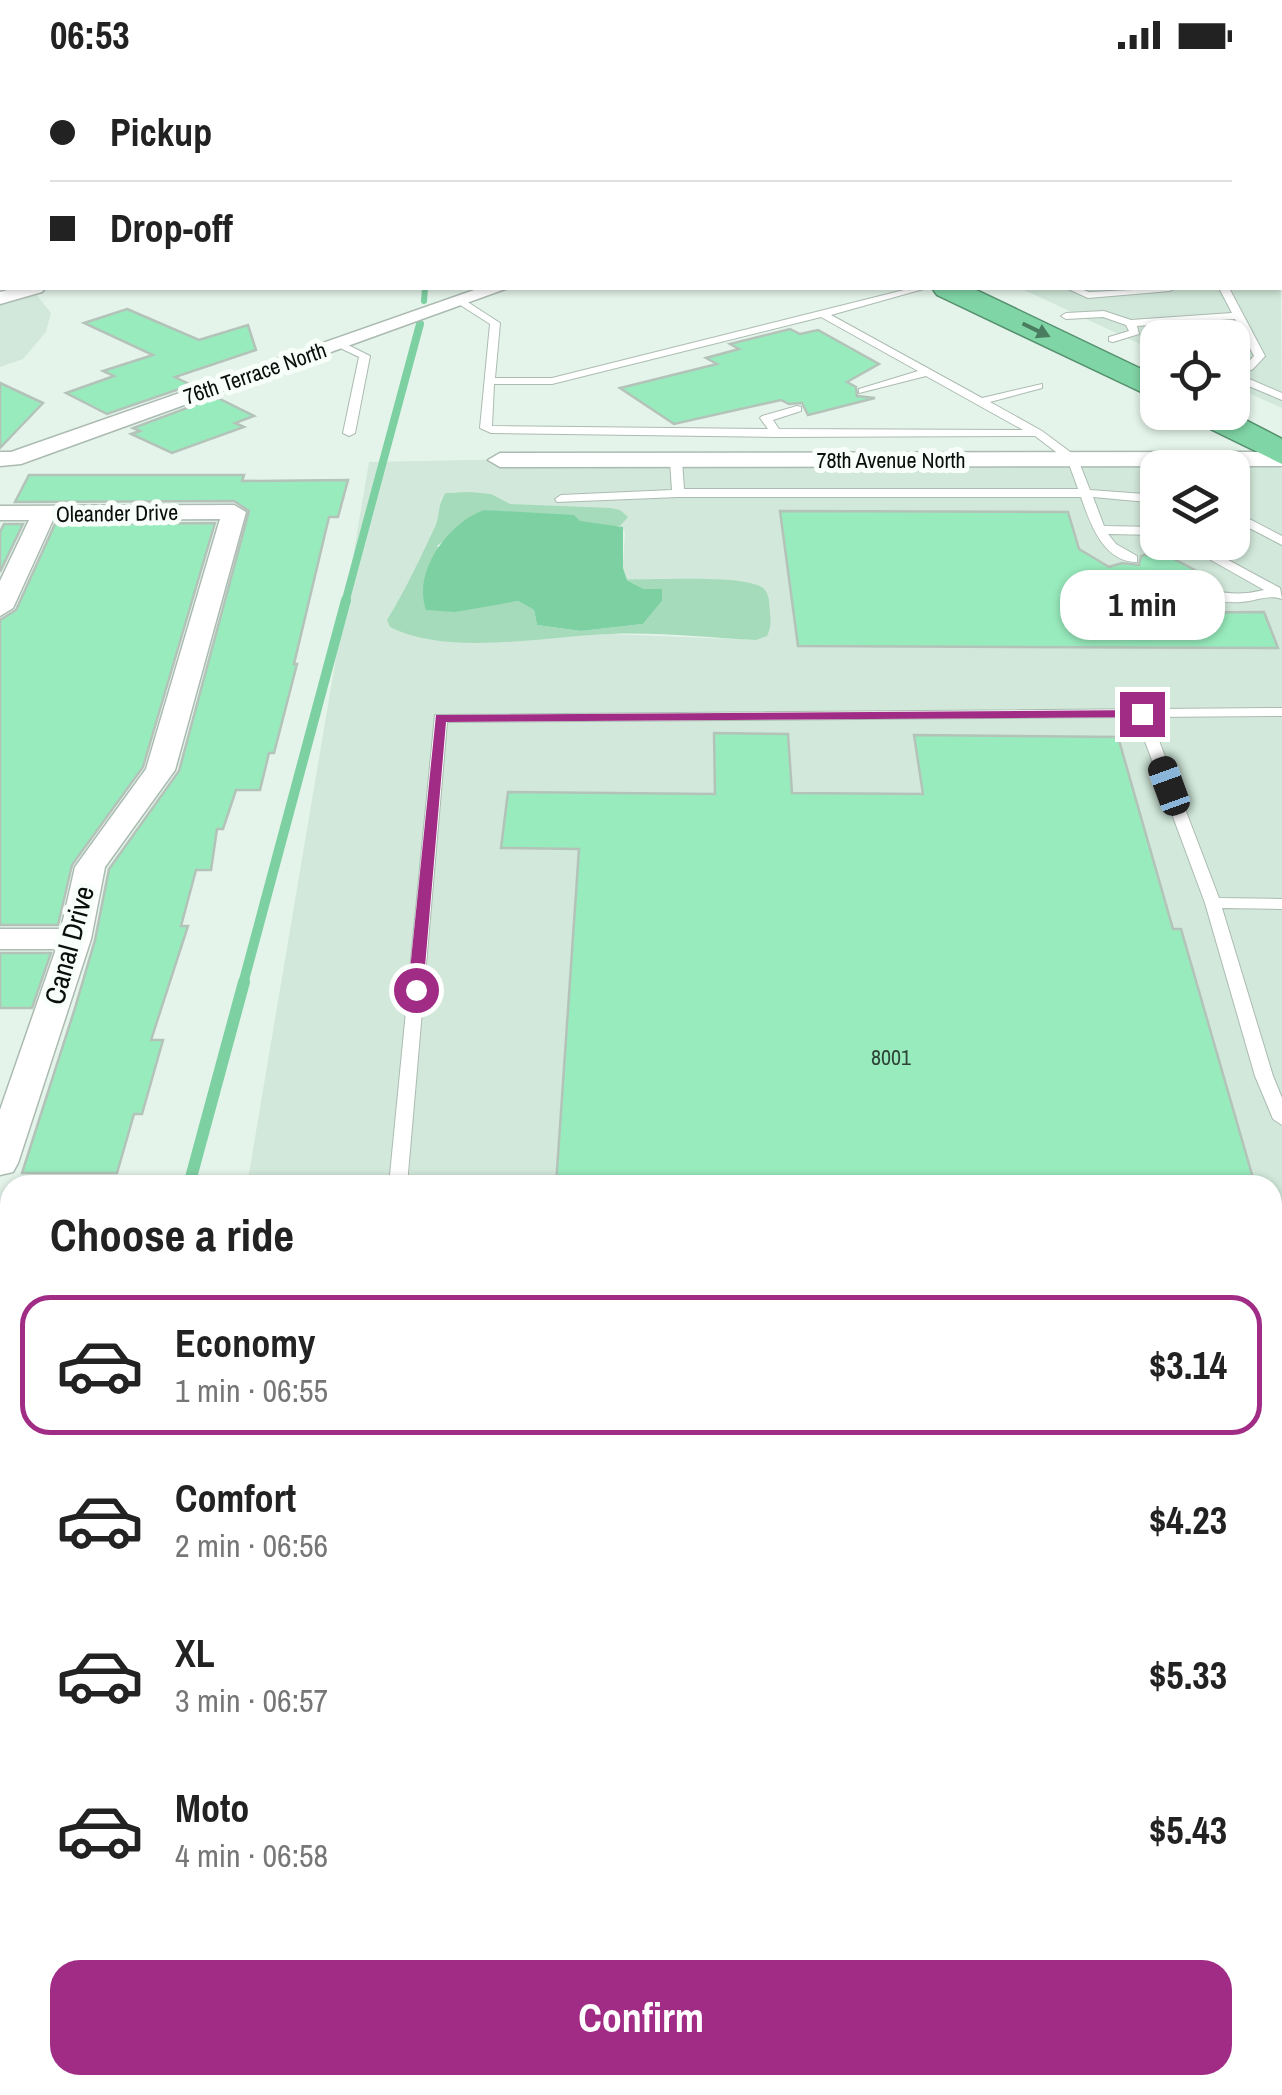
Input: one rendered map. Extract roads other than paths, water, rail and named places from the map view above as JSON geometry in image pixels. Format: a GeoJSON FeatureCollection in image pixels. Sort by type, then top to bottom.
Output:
{"type":"FeatureCollection","features":[{"type":"Feature","properties":{"kind":"highway"},"geometry":{"type":"LineString","coordinates":[[954,290],[1111,339],[1140,353]]}},
{"type":"Feature","properties":{"kind":"highway"},"geometry":{"type":"LineString","coordinates":[[1015,290],[1068,302],[1140,370]]}},
{"type":"Feature","properties":{"kind":"highway"},"geometry":{"type":"LineString","coordinates":[[1111,339],[1123,363],[1140,371]]}},
{"type":"Feature","properties":{"kind":"highway"},"geometry":{"type":"LineString","coordinates":[[1250,406],[1282,422]]}},
{"type":"Feature","properties":{"kind":"highway"},"geometry":{"type":"LineString","coordinates":[[1250,423],[1282,438]]}},
{"type":"Feature","properties":{"kind":"highway"},"geometry":{"type":"LineString","coordinates":[[1235,430],[1282,456]]}},
{"type":"Feature","properties":{"kind":"street"},"geometry":{"type":"LineString","coordinates":[[0,298],[28,290]]}},
{"type":"Feature","properties":{"kind":"street","name":"76th Terrace North"},"geometry":{"type":"LineString","coordinates":[[6,459],[492,290]]}},
{"type":"Feature","properties":{"kind":"street","name":"78th Avenue North"},"geometry":{"type":"LineString","coordinates":[[500,460],[1282,456]]}},
{"type":"Feature","properties":{"kind":"street"},"geometry":{"type":"LineString","coordinates":[[0,496],[6,459]]}},
{"type":"Feature","properties":{"kind":"street","name":"Oleander Drive"},"geometry":{"type":"LineString","coordinates":[[0,513],[234,512]]}},
{"type":"Feature","properties":{"kind":"street","name":"Canal Drive"},"geometry":{"type":"LineString","coordinates":[[0,1163],[11,1100],[75,939],[90,866],[160,770],[234,512]]}},
{"type":"Feature","properties":{"kind":"street"},"geometry":{"type":"LineString","coordinates":[[0,608],[44,514]]}},
{"type":"Feature","properties":{"kind":"street"},"geometry":{"type":"LineString","coordinates":[[0,939],[75,939]]}},
{"type":"Feature","properties":{"kind":"lane"},"geometry":{"type":"LineString","coordinates":[[490,382],[552,381],[914,290]]}},
{"type":"Feature","properties":{"kind":"lane"},"geometry":{"type":"LineString","coordinates":[[1068,302],[1126,290]]}},
{"type":"Feature","properties":{"kind":"lane"},"geometry":{"type":"LineString","coordinates":[[1225,290],[1260,356],[1249,367],[1232,374],[1282,397]]}},
{"type":"Feature","properties":{"kind":"lane"},"geometry":{"type":"LineString","coordinates":[[460,301],[495,323],[486,428],[495,431],[1038,433]]}},
{"type":"Feature","properties":{"kind":"lane"},"geometry":{"type":"LineString","coordinates":[[822,314],[1038,433],[1073,459],[1098,530],[1112,547],[1134,559]]}},
{"type":"Feature","properties":{"kind":"lane"},"geometry":{"type":"LineString","coordinates":[[1111,339],[1239,316]]}},
{"type":"Feature","properties":{"kind":"lane"},"geometry":{"type":"LineString","coordinates":[[340,344],[365,356],[350,433]]}},
{"type":"Feature","properties":{"kind":"lane"},"geometry":{"type":"LineString","coordinates":[[863,391],[928,372]]}},
{"type":"Feature","properties":{"kind":"lane"},"geometry":{"type":"LineString","coordinates":[[978,402],[1038,386]]}},
{"type":"Feature","properties":{"kind":"lane"},"geometry":{"type":"LineString","coordinates":[[777,434],[766,418],[797,409]]}},
{"type":"Feature","properties":{"kind":"lane"},"geometry":{"type":"LineString","coordinates":[[676,460],[678,493]]}},
{"type":"Feature","properties":{"kind":"lane"},"geometry":{"type":"LineString","coordinates":[[561,500],[678,493],[1085,493],[1140,498]]}},
{"type":"Feature","properties":{"kind":"lane"},"geometry":{"type":"LineString","coordinates":[[1250,524],[1282,541]]}},
{"type":"Feature","properties":{"kind":"lane"},"geometry":{"type":"LineString","coordinates":[[1098,530],[1140,531]]}},
{"type":"Feature","properties":{"kind":"lane"},"geometry":{"type":"LineString","coordinates":[[1218,560],[1278,593]]}},
{"type":"Feature","properties":{"kind":"lane"},"geometry":{"type":"LineString","coordinates":[[1181,585],[1202,596],[1231,601],[1278,593]]}},
{"type":"Feature","properties":{"kind":"lane"},"geometry":{"type":"LineString","coordinates":[[399,1175],[440,718],[1282,712]]}},
{"type":"Feature","properties":{"kind":"lane"},"geometry":{"type":"LineString","coordinates":[[1142,714],[1213,903],[1264,1076],[1282,1119]]}},
{"type":"Feature","properties":{"kind":"lane"},"geometry":{"type":"LineString","coordinates":[[1213,903],[1282,904]]}},
{"type":"Feature","properties":{"kind":"waterway"},"geometry":{"type":"LineString","coordinates":[[424,301],[425,290]]}},
{"type":"Feature","properties":{"kind":"waterway"},"geometry":{"type":"LineString","coordinates":[[345,603],[420,324]]}},
{"type":"Feature","properties":{"kind":"waterway"},"geometry":{"type":"LineString","coordinates":[[243,984],[346,600]]}},
{"type":"Feature","properties":{"kind":"waterway"},"geometry":{"type":"LineString","coordinates":[[192,1175],[244,982]]}}]}
